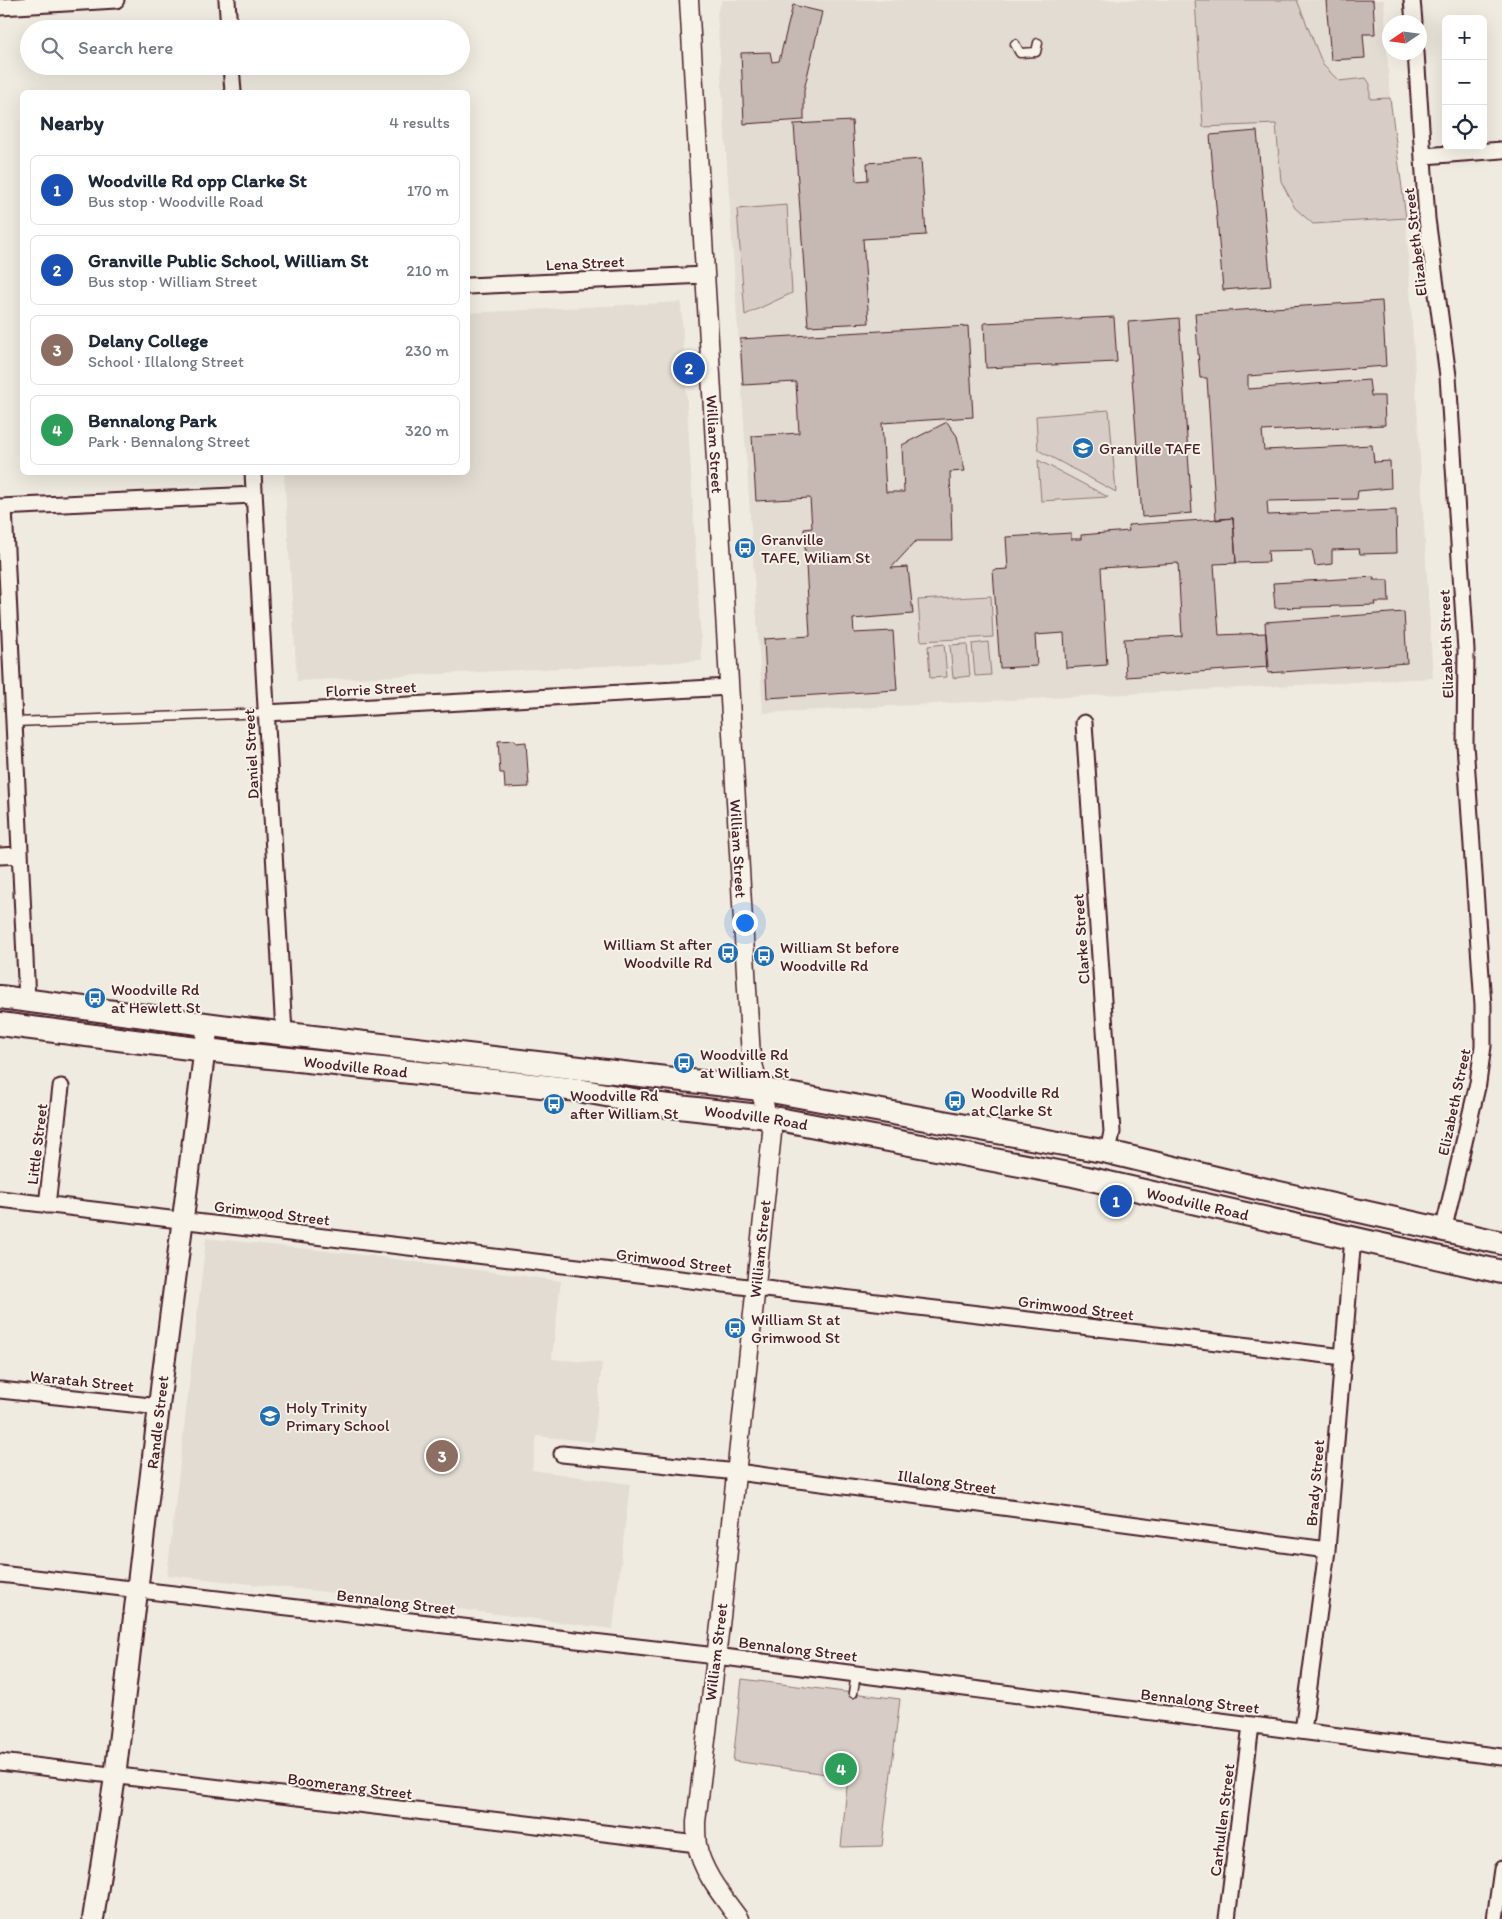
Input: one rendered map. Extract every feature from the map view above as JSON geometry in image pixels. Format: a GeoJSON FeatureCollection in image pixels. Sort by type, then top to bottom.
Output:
{"type":"FeatureCollection","features":[{"type":"Feature","properties":{"kind":"main road","name":"Woodville Road"},"geometry":{"type":"LineString","coordinates":[[0,997],[208,1024],[760,1089],[1108,1152],[1502,1244]]}},
{"type":"Feature","properties":{"kind":"main road","name":"Woodville Road"},"geometry":{"type":"LineString","coordinates":[[0,1024],[205,1050],[578,1090],[661,1105],[768,1117],[1073,1175],[1502,1272]]}},
{"type":"Feature","properties":{"kind":"main road","name":"Randle Street"},"geometry":{"type":"LineString","coordinates":[[93,1919],[115,1777],[208,1024]]}},
{"type":"Feature","properties":{"kind":"street"},"geometry":{"type":"LineString","coordinates":[[0,7],[34,3],[116,0]]}},
{"type":"Feature","properties":{"kind":"street"},"geometry":{"type":"LineString","coordinates":[[227,0],[228,20]]}},
{"type":"Feature","properties":{"kind":"street","name":"William Street"},"geometry":{"type":"LineString","coordinates":[[689,0],[750,1057],[772,1134],[716,1656],[696,1822],[697,1844],[707,1870],[739,1919]]}},
{"type":"Feature","properties":{"kind":"street"},"geometry":{"type":"LineString","coordinates":[[1412,0],[1413,15]]}},
{"type":"Feature","properties":{"kind":"street","name":"Elizabeth Street"},"geometry":{"type":"LineString","coordinates":[[1417,60],[1427,219],[1440,301],[1450,396],[1466,650],[1465,744],[1483,1005],[1483,1046],[1478,1083],[1443,1231]]}},
{"type":"Feature","properties":{"kind":"street"},"geometry":{"type":"LineString","coordinates":[[231,75],[232,90]]}},
{"type":"Feature","properties":{"kind":"street"},"geometry":{"type":"LineString","coordinates":[[1424,156],[1502,150]]}},
{"type":"Feature","properties":{"kind":"street","name":"Lena Street"},"geometry":{"type":"LineString","coordinates":[[470,286],[704,275]]}},
{"type":"Feature","properties":{"kind":"street","name":"Daniel Street"},"geometry":{"type":"LineString","coordinates":[[253,475],[284,1033]]}},
{"type":"Feature","properties":{"kind":"street"},"geometry":{"type":"LineString","coordinates":[[27,1001],[2,507],[254,495]]}},
{"type":"Feature","properties":{"kind":"street","name":"Florrie Street"},"geometry":{"type":"LineString","coordinates":[[266,713],[730,688]]}},
{"type":"Feature","properties":{"kind":"street","name":"Clarke Street"},"geometry":{"type":"LineString","coordinates":[[1084,723],[1112,1132],[1108,1152]]}},
{"type":"Feature","properties":{"kind":"street"},"geometry":{"type":"LineString","coordinates":[[0,856],[20,855]]}},
{"type":"Feature","properties":{"kind":"street","name":"Little Street"},"geometry":{"type":"LineString","coordinates":[[47,1205],[61,1087]]}},
{"type":"Feature","properties":{"kind":"street","name":"Grimwood Street"},"geometry":{"type":"LineString","coordinates":[[0,1199],[1344,1357]]}},
{"type":"Feature","properties":{"kind":"street","name":"Brady Street"},"geometry":{"type":"LineString","coordinates":[[1304,1731],[1327,1550],[1353,1237]]}},
{"type":"Feature","properties":{"kind":"street","name":"Waratah Street"},"geometry":{"type":"LineString","coordinates":[[0,1390],[160,1408]]}},
{"type":"Feature","properties":{"kind":"street","name":"Illalong Street"},"geometry":{"type":"LineString","coordinates":[[562,1454],[736,1472],[1327,1550]]}},
{"type":"Feature","properties":{"kind":"street","name":"Bennalong Street"},"geometry":{"type":"LineString","coordinates":[[0,1574],[716,1656],[1502,1757]]}},
{"type":"Feature","properties":{"kind":"street","name":"Carhullen Street"},"geometry":{"type":"LineString","coordinates":[[1227,1919],[1252,1725]]}},
{"type":"Feature","properties":{"kind":"street","name":"Boomerang Street"},"geometry":{"type":"LineString","coordinates":[[0,1762],[697,1844]]}},
{"type":"Feature","properties":{"kind":"street"},"geometry":{"type":"LineString","coordinates":[[1495,1919],[1502,1870]]}},
{"type":"Feature","properties":{"kind":"lane"},"geometry":{"type":"LineString","coordinates":[[1015,44],[1020,54],[1036,52],[1038,43]]}},
{"type":"Feature","properties":{"kind":"lane","name":"Florrie Street"},"geometry":{"type":"LineString","coordinates":[[14,722],[266,713]]}},
{"type":"Feature","properties":{"kind":"lane"},"geometry":{"type":"LineString","coordinates":[[853,1693],[856,1674]]}},
{"type":"Feature","properties":{"kind":"shaded area","name":"Granville TAFE"},"geometry":{"type":"Polygon","coordinates":[[[722,0],[1384,0],[1382,60],[1388,60],[1390,98],[1406,218],[1433,678],[763,713],[717,13],[722,0]]]}},
{"type":"Feature","properties":{"kind":"shaded area"},"geometry":{"type":"Polygon","coordinates":[[[1195,0],[1297,0],[1323,65],[1339,81],[1366,78],[1370,84],[1370,99],[1390,98],[1406,218],[1313,224],[1295,208],[1281,181],[1276,124],[1203,127],[1195,0]]]}},
{"type":"Feature","properties":{"kind":"shaded area"},"geometry":{"type":"Polygon","coordinates":[[[787,205],[792,293],[745,315],[737,209],[787,205]]]}},
{"type":"Feature","properties":{"kind":"shaded area"},"geometry":{"type":"Polygon","coordinates":[[[681,302],[702,661],[297,681],[284,475],[470,475],[470,313],[681,302]]]}},
{"type":"Feature","properties":{"kind":"shaded area"},"geometry":{"type":"Polygon","coordinates":[[[1109,410],[1116,492],[1038,450],[1036,416],[1109,410]]]}},
{"type":"Feature","properties":{"kind":"shaded area"},"geometry":{"type":"Polygon","coordinates":[[[1038,460],[1108,497],[1041,501],[1038,460]]]}},
{"type":"Feature","properties":{"kind":"shaded area"},"geometry":{"type":"Polygon","coordinates":[[[991,596],[993,637],[921,641],[918,600],[991,596]]]}},
{"type":"Feature","properties":{"kind":"shaded area"},"geometry":{"type":"Polygon","coordinates":[[[988,642],[991,675],[975,676],[972,644],[988,642]]]}},
{"type":"Feature","properties":{"kind":"shaded area"},"geometry":{"type":"Polygon","coordinates":[[[944,644],[947,677],[930,678],[928,646],[944,644]]]}},
{"type":"Feature","properties":{"kind":"shaded area"},"geometry":{"type":"Polygon","coordinates":[[[967,644],[970,676],[953,678],[950,645],[967,644]]]}},
{"type":"Feature","properties":{"kind":"shaded area"},"geometry":{"type":"Polygon","coordinates":[[[206,1238],[372,1256],[561,1281],[552,1359],[602,1363],[594,1442],[537,1436],[532,1470],[630,1484],[613,1629],[335,1593],[167,1575],[206,1238]]]}},
{"type":"Feature","properties":{"kind":"shaded area"},"geometry":{"type":"Polygon","coordinates":[[[742,1679],[900,1699],[882,1846],[841,1847],[848,1777],[733,1761],[742,1679]]]}},
{"type":"Feature","properties":{"kind":"building"},"geometry":{"type":"Polygon","coordinates":[[[1326,0],[1373,0],[1375,34],[1363,34],[1365,58],[1331,60],[1326,0]]]}},
{"type":"Feature","properties":{"kind":"building"},"geometry":{"type":"Polygon","coordinates":[[[793,5],[822,12],[804,90],[804,120],[744,124],[741,53],[770,52],[772,62],[779,61],[793,5]]]}},
{"type":"Feature","properties":{"kind":"building"},"geometry":{"type":"Polygon","coordinates":[[[852,121],[856,181],[868,180],[867,163],[921,159],[926,235],[863,239],[869,323],[808,326],[794,124],[852,121]]]}},
{"type":"Feature","properties":{"kind":"building"},"geometry":{"type":"Polygon","coordinates":[[[1257,131],[1271,286],[1223,290],[1210,135],[1257,131]]]}},
{"type":"Feature","properties":{"kind":"building"},"geometry":{"type":"Polygon","coordinates":[[[1382,301],[1386,366],[1248,376],[1248,389],[1369,380],[1371,396],[1384,396],[1385,425],[1262,431],[1264,450],[1372,445],[1374,462],[1390,461],[1391,488],[1358,491],[1357,499],[1267,501],[1268,515],[1396,510],[1397,553],[1360,554],[1359,549],[1332,550],[1332,564],[1315,566],[1312,550],[1268,551],[1269,562],[1236,563],[1233,518],[1216,520],[1207,378],[1200,378],[1195,313],[1382,301]]]}},
{"type":"Feature","properties":{"kind":"building"},"geometry":{"type":"Polygon","coordinates":[[[1114,317],[1117,362],[986,368],[984,323],[1114,317]]]}},
{"type":"Feature","properties":{"kind":"building"},"geometry":{"type":"Polygon","coordinates":[[[1179,318],[1192,513],[1142,517],[1128,322],[1179,318]]]}},
{"type":"Feature","properties":{"kind":"building"},"geometry":{"type":"Polygon","coordinates":[[[968,326],[973,417],[882,423],[886,492],[904,492],[902,445],[947,422],[957,436],[965,471],[950,472],[952,541],[916,541],[891,568],[908,567],[913,614],[853,619],[854,633],[893,631],[897,690],[767,698],[764,639],[810,636],[804,529],[812,528],[810,498],[756,501],[752,436],[799,433],[796,382],[743,385],[740,339],[968,326]]]}},
{"type":"Feature","properties":{"kind":"building"},"geometry":{"type":"Polygon","coordinates":[[[1233,518],[1236,563],[1214,564],[1219,635],[1266,633],[1269,667],[1126,677],[1124,639],[1182,636],[1178,563],[1101,568],[1107,665],[1066,668],[1064,633],[1035,635],[1037,666],[1000,668],[993,570],[1008,569],[1006,537],[1071,533],[1071,539],[1081,539],[1081,535],[1129,531],[1128,525],[1233,518]]]}},
{"type":"Feature","properties":{"kind":"building"},"geometry":{"type":"Polygon","coordinates":[[[1374,577],[1373,580],[1388,580],[1389,602],[1375,602],[1376,605],[1275,608],[1273,583],[1374,577]]]}},
{"type":"Feature","properties":{"kind":"building"},"geometry":{"type":"Polygon","coordinates":[[[1404,612],[1407,663],[1268,673],[1265,622],[1404,612]]]}},
{"type":"Feature","properties":{"kind":"building"},"geometry":{"type":"Polygon","coordinates":[[[515,740],[516,743],[526,742],[529,787],[505,788],[504,773],[500,773],[498,741],[515,740]]]}},
{"type":"Feature","properties":{"kind":"place","name":"Granville Public School, William St"},"geometry":{"type":"Point","coordinates":[689,368]}},
{"type":"Feature","properties":{"kind":"place","name":"Granville TAFE"},"geometry":{"type":"Point","coordinates":[1083,448]}},
{"type":"Feature","properties":{"kind":"place","name":"Granville TAFE, Wiliam St"},"geometry":{"type":"Point","coordinates":[745,548]}},
{"type":"Feature","properties":{"kind":"place","name":"William St after Woodville Rd"},"geometry":{"type":"Point","coordinates":[728,953]}},
{"type":"Feature","properties":{"kind":"place","name":"William St before Woodville Rd"},"geometry":{"type":"Point","coordinates":[764,956]}},
{"type":"Feature","properties":{"kind":"place","name":"Woodville Rd at Hewlett St"},"geometry":{"type":"Point","coordinates":[95,998]}},
{"type":"Feature","properties":{"kind":"place","name":"Woodville Rd at William St"},"geometry":{"type":"Point","coordinates":[684,1063]}},
{"type":"Feature","properties":{"kind":"place","name":"Woodville Rd at Clarke St"},"geometry":{"type":"Point","coordinates":[955,1101]}},
{"type":"Feature","properties":{"kind":"place","name":"Woodville Rd after William St"},"geometry":{"type":"Point","coordinates":[554,1104]}},
{"type":"Feature","properties":{"kind":"place","name":"Woodville Rd opp Clarke St"},"geometry":{"type":"Point","coordinates":[1116,1201]}},
{"type":"Feature","properties":{"kind":"place","name":"William St at Grimwood St"},"geometry":{"type":"Point","coordinates":[735,1328]}},
{"type":"Feature","properties":{"kind":"place","name":"Holy Trinity Primary School"},"geometry":{"type":"Point","coordinates":[270,1416]}},
{"type":"Feature","properties":{"kind":"place","name":"Delany College"},"geometry":{"type":"Point","coordinates":[442,1456]}},
{"type":"Feature","properties":{"kind":"place","name":"Bennalong Park"},"geometry":{"type":"Point","coordinates":[841,1769]}}]}
